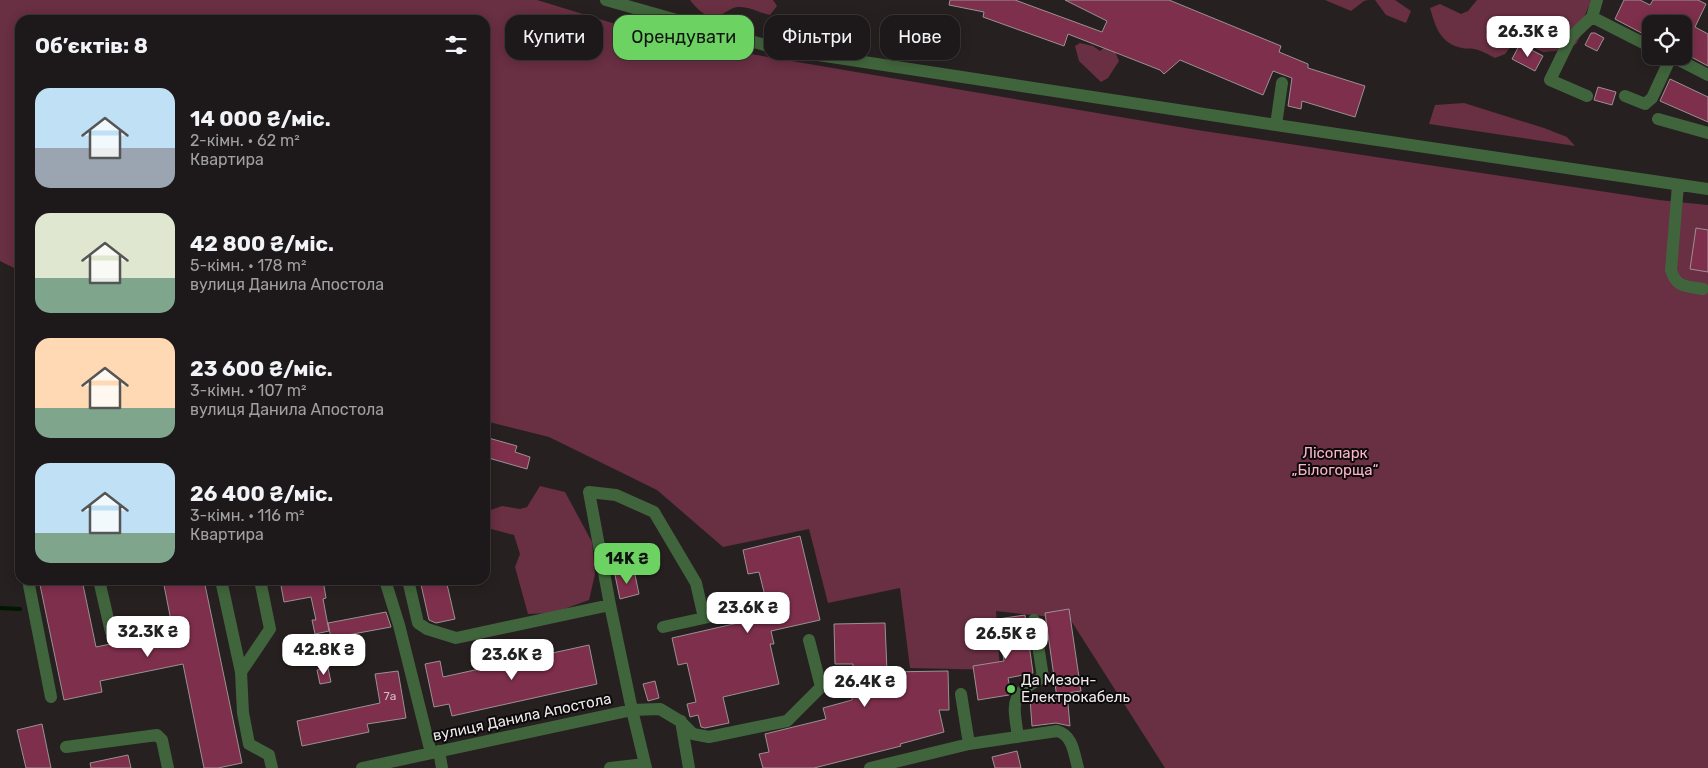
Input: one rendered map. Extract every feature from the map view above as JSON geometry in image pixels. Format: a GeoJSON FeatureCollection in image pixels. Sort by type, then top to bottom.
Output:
{"type":"FeatureCollection","features":[{"type":"Feature","properties":{"kind":"street"},"geometry":{"type":"LineString","coordinates":[[606,0],[779,49],[1276,125],[1708,188]]}},
{"type":"Feature","properties":{"kind":"street"},"geometry":{"type":"LineString","coordinates":[[1586,96],[1550,80],[1572,37],[1592,17],[1597,0]]}},
{"type":"Feature","properties":{"kind":"street"},"geometry":{"type":"LineString","coordinates":[[1592,17],[1642,42]]}},
{"type":"Feature","properties":{"kind":"street"},"geometry":{"type":"LineString","coordinates":[[1625,96],[1645,104],[1652,98],[1667,65]]}},
{"type":"Feature","properties":{"kind":"street"},"geometry":{"type":"LineString","coordinates":[[1689,65],[1708,75]]}},
{"type":"Feature","properties":{"kind":"street"},"geometry":{"type":"LineString","coordinates":[[1276,125],[1282,83]]}},
{"type":"Feature","properties":{"kind":"street"},"geometry":{"type":"LineString","coordinates":[[1658,119],[1708,133]]}},
{"type":"Feature","properties":{"kind":"street"},"geometry":{"type":"LineString","coordinates":[[1678,185],[1671,270],[1673,279],[1679,284],[1703,289]]}},
{"type":"Feature","properties":{"kind":"street"},"geometry":{"type":"LineString","coordinates":[[704,618],[696,583],[654,512],[616,495],[589,492],[632,710],[660,709],[680,721],[693,734],[709,737],[787,721],[821,687],[809,640]]}},
{"type":"Feature","properties":{"kind":"street"},"geometry":{"type":"LineString","coordinates":[[29,585],[51,697]]}},
{"type":"Feature","properties":{"kind":"street"},"geometry":{"type":"LineString","coordinates":[[100,585],[111,632]]}},
{"type":"Feature","properties":{"kind":"street"},"geometry":{"type":"LineString","coordinates":[[222,585],[240,672],[243,713],[249,744],[269,755],[272,768]]}},
{"type":"Feature","properties":{"kind":"street"},"geometry":{"type":"LineString","coordinates":[[240,672],[270,629],[261,585]]}},
{"type":"Feature","properties":{"kind":"street"},"geometry":{"type":"LineString","coordinates":[[387,585],[435,752],[442,768]]}},
{"type":"Feature","properties":{"kind":"street"},"geometry":{"type":"LineString","coordinates":[[409,585],[418,623],[427,629],[456,638],[610,605]]}},
{"type":"Feature","properties":{"kind":"street"},"geometry":{"type":"LineString","coordinates":[[663,627],[756,607]]}},
{"type":"Feature","properties":{"kind":"street"},"geometry":{"type":"LineString","coordinates":[[1018,737],[1013,705],[1023,688],[1043,677],[1034,620]]}},
{"type":"Feature","properties":{"kind":"street"},"geometry":{"type":"LineString","coordinates":[[961,694],[970,744]]}},
{"type":"Feature","properties":{"kind":"street","name":"вулиця Данила Апостола"},"geometry":{"type":"LineString","coordinates":[[362,768],[632,710],[645,766]]}},
{"type":"Feature","properties":{"kind":"street"},"geometry":{"type":"LineString","coordinates":[[680,721],[689,768]]}},
{"type":"Feature","properties":{"kind":"street"},"geometry":{"type":"LineString","coordinates":[[870,768],[970,744],[1057,731],[1064,733],[1069,738],[1078,768]]}},
{"type":"Feature","properties":{"kind":"street"},"geometry":{"type":"LineString","coordinates":[[66,748],[156,735],[162,740],[168,768]]}},
{"type":"Feature","properties":{"kind":"street"},"geometry":{"type":"LineString","coordinates":[[610,768],[645,766]]}},
{"type":"Feature","properties":{"kind":"green space","name":"Лісопарк „Білогорща“"},"geometry":{"type":"Polygon","coordinates":[[[0,0],[537,0],[586,15],[505,15],[505,60],[603,60],[603,20],[613,23],[613,60],[754,60],[754,55],[764,56],[764,60],[786,60],[1197,130],[1659,200],[1708,205],[1708,768],[1165,768],[1070,619],[996,611],[1000,670],[910,668],[900,588],[828,603],[809,529],[723,547],[657,490],[549,437],[490,422],[490,15],[15,15],[15,268],[0,261],[0,0]]]}},
{"type":"Feature","properties":{"kind":"green space"},"geometry":{"type":"Polygon","coordinates":[[[690,0],[773,0],[777,6],[770,15],[748,8],[737,7],[720,15],[706,15],[690,0]]]}},
{"type":"Feature","properties":{"kind":"green space"},"geometry":{"type":"Polygon","coordinates":[[[1325,0],[1368,0],[1351,11],[1325,0]]]}},
{"type":"Feature","properties":{"kind":"green space"},"geometry":{"type":"Polygon","coordinates":[[[1375,0],[1395,0],[1411,11],[1406,23],[1386,15],[1375,0]]]}},
{"type":"Feature","properties":{"kind":"green space"},"geometry":{"type":"Polygon","coordinates":[[[1477,0],[1591,1],[1582,22],[1582,33],[1576,44],[1566,49],[1543,52],[1522,42],[1512,45],[1505,54],[1495,58],[1479,50],[1462,48],[1449,42],[1440,34],[1430,8],[1440,4],[1461,14],[1468,11],[1477,0]]]}},
{"type":"Feature","properties":{"kind":"green space"},"geometry":{"type":"Polygon","coordinates":[[[1080,43],[1093,46],[1100,51],[1105,47],[1113,47],[1119,61],[1108,78],[1101,82],[1079,61],[1075,46],[1080,43]]]}},
{"type":"Feature","properties":{"kind":"green space"},"geometry":{"type":"Polygon","coordinates":[[[1464,103],[1544,128],[1567,137],[1575,146],[1429,124],[1435,105],[1464,103]]]}},
{"type":"Feature","properties":{"kind":"green space"},"geometry":{"type":"Polygon","coordinates":[[[540,486],[565,492],[592,542],[595,574],[589,600],[553,613],[528,614],[515,567],[520,554],[514,535],[491,529],[490,526],[490,510],[502,506],[520,509],[527,507],[540,486]]]}},
{"type":"Feature","properties":{"kind":"building"},"geometry":{"type":"Polygon","coordinates":[[[950,0],[1015,0],[1102,32],[1107,21],[1065,0],[1169,0],[1281,46],[1279,52],[1308,64],[1308,68],[1365,86],[1355,117],[1302,101],[1301,109],[1288,106],[1292,78],[1273,71],[1263,95],[1180,60],[1164,74],[1160,70],[1068,34],[1064,46],[983,17],[984,12],[949,5],[950,0]]]}},
{"type":"Feature","properties":{"kind":"building"},"geometry":{"type":"Polygon","coordinates":[[[1624,0],[1640,0],[1650,5],[1653,0],[1698,0],[1706,4],[1695,27],[1708,34],[1708,66],[1692,57],[1692,15],[1642,15],[1642,33],[1615,19],[1624,0]]]}},
{"type":"Feature","properties":{"kind":"building"},"geometry":{"type":"Polygon","coordinates":[[[1591,33],[1604,38],[1597,51],[1585,45],[1591,33]]]}},
{"type":"Feature","properties":{"kind":"building"},"geometry":{"type":"Polygon","coordinates":[[[1520,44],[1543,56],[1535,71],[1512,59],[1520,44]]]}},
{"type":"Feature","properties":{"kind":"building"},"geometry":{"type":"Polygon","coordinates":[[[1670,79],[1708,97],[1708,122],[1660,101],[1670,79]]]}},
{"type":"Feature","properties":{"kind":"building"},"geometry":{"type":"Polygon","coordinates":[[[1598,87],[1616,92],[1612,105],[1594,100],[1598,87]]]}},
{"type":"Feature","properties":{"kind":"building"},"geometry":{"type":"Polygon","coordinates":[[[1696,228],[1708,230],[1708,272],[1690,269],[1696,228]]]}},
{"type":"Feature","properties":{"kind":"building"},"geometry":{"type":"Polygon","coordinates":[[[490,438],[517,446],[515,452],[530,457],[527,469],[490,458],[490,438]]]}},
{"type":"Feature","properties":{"kind":"building"},"geometry":{"type":"Polygon","coordinates":[[[800,536],[820,620],[771,631],[774,644],[770,644],[779,684],[723,697],[729,723],[705,728],[701,727],[698,715],[690,717],[687,704],[696,702],[687,663],[678,665],[672,638],[782,613],[777,593],[765,596],[759,572],[748,574],[743,550],[800,536]]]}},
{"type":"Feature","properties":{"kind":"building"},"geometry":{"type":"Polygon","coordinates":[[[634,570],[639,594],[620,599],[615,575],[634,570]]]}},
{"type":"Feature","properties":{"kind":"building"},"geometry":{"type":"Polygon","coordinates":[[[40,585],[83,585],[96,647],[173,631],[164,585],[205,585],[242,763],[218,768],[204,768],[183,664],[100,681],[102,692],[64,700],[40,585]]]}},
{"type":"Feature","properties":{"kind":"building"},"geometry":{"type":"Polygon","coordinates":[[[281,585],[324,585],[326,598],[323,599],[329,631],[315,634],[312,620],[316,620],[311,597],[284,602],[281,585]]]}},
{"type":"Feature","properties":{"kind":"building"},"geometry":{"type":"Polygon","coordinates":[[[421,585],[447,585],[455,619],[436,623],[429,620],[421,585]]]}},
{"type":"Feature","properties":{"kind":"building"},"geometry":{"type":"Polygon","coordinates":[[[1069,609],[1081,691],[1067,693],[1070,726],[1056,723],[1032,726],[1030,699],[1057,698],[1045,613],[1069,609]]]}},
{"type":"Feature","properties":{"kind":"building"},"geometry":{"type":"Polygon","coordinates":[[[386,612],[391,627],[331,638],[328,623],[386,612]]]}},
{"type":"Feature","properties":{"kind":"building"},"geometry":{"type":"Polygon","coordinates":[[[1025,615],[1033,673],[1008,678],[1011,693],[1009,695],[978,700],[973,666],[1004,661],[998,619],[1025,615]]]}},
{"type":"Feature","properties":{"kind":"building"},"geometry":{"type":"Polygon","coordinates":[[[885,623],[887,672],[948,671],[949,710],[939,710],[944,732],[900,744],[901,746],[814,768],[763,768],[759,754],[769,752],[765,734],[826,719],[823,708],[852,700],[853,664],[835,664],[834,624],[885,623]]]}},
{"type":"Feature","properties":{"kind":"building"},"geometry":{"type":"Polygon","coordinates":[[[589,645],[597,684],[452,716],[449,704],[434,707],[425,664],[440,661],[443,677],[589,645]]]}},
{"type":"Feature","properties":{"kind":"building"},"geometry":{"type":"Polygon","coordinates":[[[328,668],[331,682],[320,684],[317,670],[328,668]]]}},
{"type":"Feature","properties":{"kind":"building"},"geometry":{"type":"Polygon","coordinates":[[[398,671],[406,718],[367,724],[369,732],[302,746],[297,721],[380,703],[375,674],[398,671]]]}},
{"type":"Feature","properties":{"kind":"building"},"geometry":{"type":"Polygon","coordinates":[[[655,681],[659,698],[648,701],[643,684],[655,681]]]}},
{"type":"Feature","properties":{"kind":"building"},"geometry":{"type":"Polygon","coordinates":[[[42,724],[51,768],[26,768],[17,730],[42,724]]]}},
{"type":"Feature","properties":{"kind":"building"},"geometry":{"type":"Polygon","coordinates":[[[1017,751],[1021,768],[995,768],[992,757],[1017,751]]]}},
{"type":"Feature","properties":{"kind":"building"},"geometry":{"type":"Polygon","coordinates":[[[128,755],[131,768],[91,768],[90,763],[128,755]]]}},
{"type":"Feature","properties":{"kind":"waterway"},"geometry":{"type":"LineString","coordinates":[[0,608],[20,609]]}},
{"type":"Feature","properties":{"kind":"place","name":"Да Мезон- Електрокабель"},"geometry":{"type":"Point","coordinates":[1011,689]}}]}
